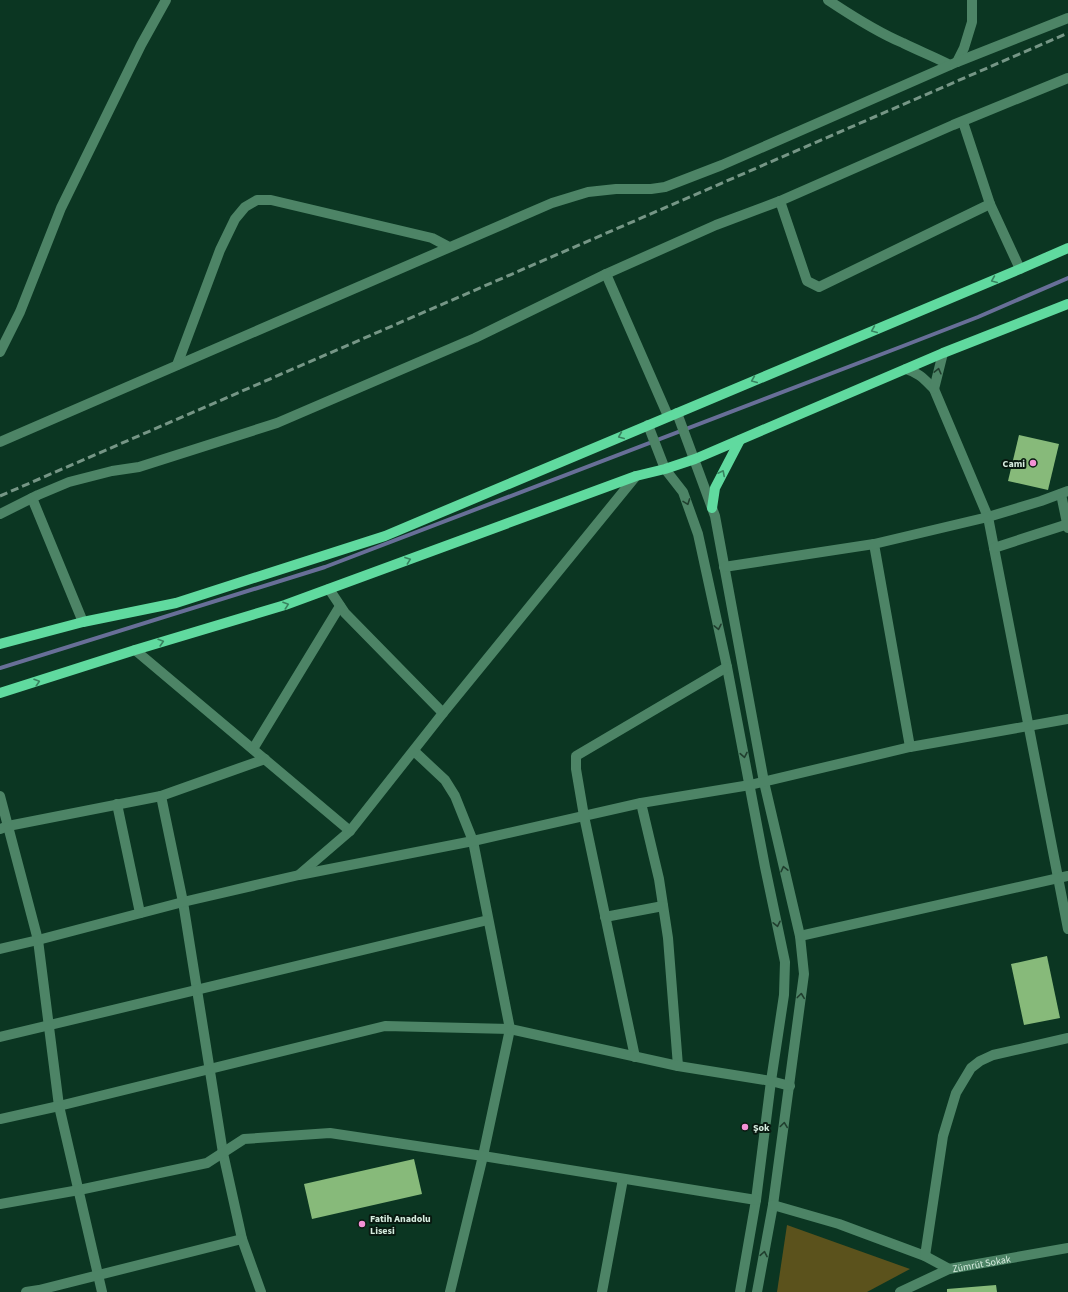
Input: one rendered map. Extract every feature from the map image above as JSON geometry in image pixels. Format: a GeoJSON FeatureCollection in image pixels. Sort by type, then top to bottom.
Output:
{"type":"FeatureCollection","features":[{"type":"Feature","properties":{"kind":"main road"},"geometry":{"type":"LineString","coordinates":[[0,644],[83,622],[176,603],[385,536],[648,425],[675,417],[1068,248]]}},
{"type":"Feature","properties":{"kind":"main road"},"geometry":{"type":"LineString","coordinates":[[0,693],[135,650],[285,605],[636,476],[665,469],[695,459],[943,353],[1068,304]]}},
{"type":"Feature","properties":{"kind":"main road"},"geometry":{"type":"LineString","coordinates":[[712,508],[715,488],[740,440]]}},
{"type":"Feature","properties":{"kind":"street"},"geometry":{"type":"LineString","coordinates":[[0,352],[20,312],[61,208],[141,46],[166,0]]}},
{"type":"Feature","properties":{"kind":"street"},"geometry":{"type":"LineString","coordinates":[[828,0],[852,17],[883,33],[954,64]]}},
{"type":"Feature","properties":{"kind":"street"},"geometry":{"type":"LineString","coordinates":[[954,64],[966,41],[972,22],[972,0]]}},
{"type":"Feature","properties":{"kind":"street"},"geometry":{"type":"LineString","coordinates":[[0,442],[552,203],[588,192],[665,187],[722,165],[954,64],[1068,18]]}},
{"type":"Feature","properties":{"kind":"street"},"geometry":{"type":"LineString","coordinates":[[0,514],[69,482],[112,471],[139,467],[277,423],[475,338],[606,274],[716,225],[780,201],[1068,78]]}},
{"type":"Feature","properties":{"kind":"street"},"geometry":{"type":"LineString","coordinates":[[962,122],[990,204],[1020,269]]}},
{"type":"Feature","properties":{"kind":"street"},"geometry":{"type":"LineString","coordinates":[[177,365],[220,250],[235,219],[245,207],[257,200],[271,200],[432,238],[449,247]]}},
{"type":"Feature","properties":{"kind":"street"},"geometry":{"type":"LineString","coordinates":[[780,201],[808,281],[818,287],[990,204]]}},
{"type":"Feature","properties":{"kind":"street"},"geometry":{"type":"LineString","coordinates":[[606,274],[691,449],[715,516],[764,782],[800,936],[804,974],[773,1205],[757,1292]]}},
{"type":"Feature","properties":{"kind":"street"},"geometry":{"type":"LineString","coordinates":[[934,389],[943,353]]}},
{"type":"Feature","properties":{"kind":"street"},"geometry":{"type":"LineString","coordinates":[[906,369],[916,372],[934,389],[988,517],[1028,725],[1063,876],[1068,929]]}},
{"type":"Feature","properties":{"kind":"street"},"geometry":{"type":"LineString","coordinates":[[648,425],[665,469],[683,492],[698,534],[727,667],[765,868],[785,962],[784,995],[771,1081],[756,1200],[740,1292]]}},
{"type":"Feature","properties":{"kind":"street"},"geometry":{"type":"LineString","coordinates":[[299,875],[350,831],[443,713],[636,476]]}},
{"type":"Feature","properties":{"kind":"street"},"geometry":{"type":"LineString","coordinates":[[724,567],[874,544],[988,517],[1041,501],[1064,492],[1068,526],[994,548]]}},
{"type":"Feature","properties":{"kind":"street"},"geometry":{"type":"LineString","coordinates":[[32,498],[83,622]]}},
{"type":"Feature","properties":{"kind":"street"},"geometry":{"type":"LineString","coordinates":[[874,544],[910,747]]}},
{"type":"Feature","properties":{"kind":"street"},"geometry":{"type":"LineString","coordinates":[[329,589],[345,613],[443,713]]}},
{"type":"Feature","properties":{"kind":"street"},"geometry":{"type":"LineString","coordinates":[[253,749],[340,606]]}},
{"type":"Feature","properties":{"kind":"street"},"geometry":{"type":"LineString","coordinates":[[135,650],[350,831]]}},
{"type":"Feature","properties":{"kind":"street"},"geometry":{"type":"LineString","coordinates":[[635,1057],[584,816],[576,769],[576,756],[727,667]]}},
{"type":"Feature","properties":{"kind":"street"},"geometry":{"type":"LineString","coordinates":[[0,949],[183,902],[299,875],[472,841],[641,803],[750,785],[910,747],[1068,718]]}},
{"type":"Feature","properties":{"kind":"street"},"geometry":{"type":"LineString","coordinates":[[414,751],[445,780],[455,796],[472,841],[510,1029],[483,1156],[450,1292]]}},
{"type":"Feature","properties":{"kind":"street"},"geometry":{"type":"LineString","coordinates":[[4,827],[161,796],[265,759]]}},
{"type":"Feature","properties":{"kind":"street"},"geometry":{"type":"LineString","coordinates":[[0,796],[4,827],[38,940],[59,1106],[102,1292]]}},
{"type":"Feature","properties":{"kind":"street"},"geometry":{"type":"LineString","coordinates":[[161,796],[183,902],[223,1152],[242,1239],[261,1292]]}},
{"type":"Feature","properties":{"kind":"street"},"geometry":{"type":"LineString","coordinates":[[641,803],[659,879],[668,938],[678,1066]]}},
{"type":"Feature","properties":{"kind":"street"},"geometry":{"type":"LineString","coordinates":[[117,804],[140,913]]}},
{"type":"Feature","properties":{"kind":"street"},"geometry":{"type":"LineString","coordinates":[[800,936],[1063,876]]}},
{"type":"Feature","properties":{"kind":"street"},"geometry":{"type":"LineString","coordinates":[[605,917],[663,906]]}},
{"type":"Feature","properties":{"kind":"street"},"geometry":{"type":"LineString","coordinates":[[0,1037],[488,920]]}},
{"type":"Feature","properties":{"kind":"street"},"geometry":{"type":"LineString","coordinates":[[0,1119],[59,1106],[385,1026],[510,1029],[678,1066],[771,1081],[790,1086]]}},
{"type":"Feature","properties":{"kind":"street"},"geometry":{"type":"LineString","coordinates":[[925,1256],[944,1136],[956,1093],[971,1068],[980,1061],[993,1055],[1068,1038]]}},
{"type":"Feature","properties":{"kind":"street"},"geometry":{"type":"LineString","coordinates":[[0,1204],[78,1190],[206,1163],[244,1139],[330,1133],[756,1200]]}},
{"type":"Feature","properties":{"kind":"street"},"geometry":{"type":"LineString","coordinates":[[602,1292],[623,1179]]}},
{"type":"Feature","properties":{"kind":"street"},"geometry":{"type":"LineString","coordinates":[[773,1205],[839,1224],[925,1256],[949,1269]]}},
{"type":"Feature","properties":{"kind":"street"},"geometry":{"type":"LineString","coordinates":[[26,1292],[39,1291],[242,1239]]}},
{"type":"Feature","properties":{"kind":"street","name":"Zümrüt Sokak"},"geometry":{"type":"LineString","coordinates":[[905,1290],[949,1269],[1068,1248]]}},
{"type":"Feature","properties":{"kind":"shaded area"},"geometry":{"type":"Polygon","coordinates":[[[787,1225],[910,1269],[867,1292],[777,1292],[787,1225]]]}},
{"type":"Feature","properties":{"kind":"building","name":"Cami"},"geometry":{"type":"Polygon","coordinates":[[[1019,435],[1059,444],[1048,490],[1008,481],[1019,435]]]}},
{"type":"Feature","properties":{"kind":"building"},"geometry":{"type":"Polygon","coordinates":[[[1047,956],[1060,1018],[1024,1025],[1011,964],[1047,956]]]}},
{"type":"Feature","properties":{"kind":"building"},"geometry":{"type":"Polygon","coordinates":[[[414,1159],[422,1194],[312,1219],[304,1184],[414,1159]]]}},
{"type":"Feature","properties":{"kind":"building"},"geometry":{"type":"Polygon","coordinates":[[[996,1285],[997,1292],[947,1292],[947,1289],[996,1285]]]}},
{"type":"Feature","properties":{"kind":"waterway"},"geometry":{"type":"LineString","coordinates":[[0,668],[325,567],[978,317],[1068,278]]}},
{"type":"Feature","properties":{"kind":"railway"},"geometry":{"type":"LineString","coordinates":[[0,496],[1068,33]]}},
{"type":"Feature","properties":{"kind":"place","name":"Cami"},"geometry":{"type":"Point","coordinates":[1033,463]}},
{"type":"Feature","properties":{"kind":"place","name":"Şok"},"geometry":{"type":"Point","coordinates":[745,1127]}},
{"type":"Feature","properties":{"kind":"place","name":"Fatih Anadolu Lisesi"},"geometry":{"type":"Point","coordinates":[362,1224]}}]}
